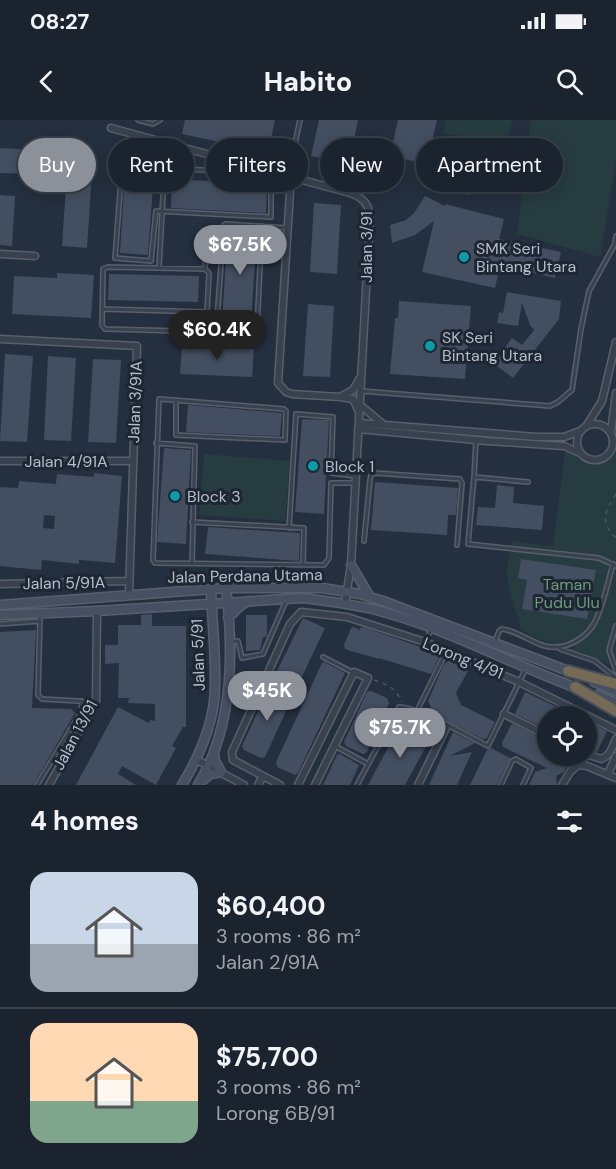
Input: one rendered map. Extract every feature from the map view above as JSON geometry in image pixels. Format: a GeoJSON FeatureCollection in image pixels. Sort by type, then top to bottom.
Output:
{"type":"FeatureCollection","features":[{"type":"Feature","properties":{"kind":"highway"},"geometry":{"type":"LineString","coordinates":[[568,671],[616,684]]}},
{"type":"Feature","properties":{"kind":"highway"},"geometry":{"type":"LineString","coordinates":[[575,687],[616,711]]}},
{"type":"Feature","properties":{"kind":"street","name":"Jalan 3/91"},"geometry":{"type":"LineString","coordinates":[[111,128],[148,138]]}},
{"type":"Feature","properties":{"kind":"street","name":"Jalan 3/91"},"geometry":{"type":"LineString","coordinates":[[308,181],[359,196],[365,200],[369,208],[351,565],[345,603]]}},
{"type":"Feature","properties":{"kind":"street"},"geometry":{"type":"LineString","coordinates":[[290,192],[278,383],[291,394],[352,399],[359,414]]}},
{"type":"Feature","properties":{"kind":"street"},"geometry":{"type":"LineString","coordinates":[[0,254],[35,256]]}},
{"type":"Feature","properties":{"kind":"street","name":"Jalan 3/91A"},"geometry":{"type":"LineString","coordinates":[[0,339],[137,346],[129,594]]}},
{"type":"Feature","properties":{"kind":"street"},"geometry":{"type":"LineString","coordinates":[[587,426],[604,393],[616,342]]}},
{"type":"Feature","properties":{"kind":"street"},"geometry":{"type":"LineString","coordinates":[[340,397],[353,390],[361,375]]}},
{"type":"Feature","properties":{"kind":"street"},"geometry":{"type":"LineString","coordinates":[[610,432],[616,393]]}},
{"type":"Feature","properties":{"kind":"street"},"geometry":{"type":"LineString","coordinates":[[360,405],[384,428]]}},
{"type":"Feature","properties":{"kind":"street"},"geometry":{"type":"LineString","coordinates":[[357,439],[384,428],[476,440],[564,446],[590,460],[602,459],[611,451],[613,438],[602,425],[596,424],[564,437],[358,426]]}},
{"type":"Feature","properties":{"kind":"street"},"geometry":{"type":"LineString","coordinates":[[580,431],[576,442],[580,453]]}},
{"type":"Feature","properties":{"kind":"street","name":"Jalan 4/91A"},"geometry":{"type":"LineString","coordinates":[[0,461],[132,461]]}},
{"type":"Feature","properties":{"kind":"street"},"geometry":{"type":"LineString","coordinates":[[351,565],[370,598]]}},
{"type":"Feature","properties":{"kind":"street","name":"Jalan 5/91A"},"geometry":{"type":"LineString","coordinates":[[0,584],[128,581]]}},
{"type":"Feature","properties":{"kind":"street","name":"Jalan Perdana Utama"},"geometry":{"type":"LineString","coordinates":[[0,605],[226,588],[322,588],[346,591],[424,615],[616,691]]}},
{"type":"Feature","properties":{"kind":"street","name":"Jalan 5/91"},"geometry":{"type":"LineString","coordinates":[[199,783],[210,766],[226,708],[229,679],[226,588]]}},
{"type":"Feature","properties":{"kind":"street","name":"Jalan 5/91"},"geometry":{"type":"LineString","coordinates":[[182,785],[197,760],[212,715],[215,687],[211,589]]}},
{"type":"Feature","properties":{"kind":"street"},"geometry":{"type":"LineString","coordinates":[[129,594],[133,602],[150,607]]}},
{"type":"Feature","properties":{"kind":"street","name":"Jalan Perdana Utama"},"geometry":{"type":"LineString","coordinates":[[0,615],[40,618],[97,611],[288,598],[345,603],[376,610],[432,628],[616,703]]}},
{"type":"Feature","properties":{"kind":"street"},"geometry":{"type":"LineString","coordinates":[[228,618],[250,600]]}},
{"type":"Feature","properties":{"kind":"street"},"geometry":{"type":"LineString","coordinates":[[196,604],[208,612],[212,619]]}},
{"type":"Feature","properties":{"kind":"street","name":"Jalan 13/91"},"geometry":{"type":"LineString","coordinates":[[49,785],[96,702],[97,611]]}},
{"type":"Feature","properties":{"kind":"street","name":"Lorong 4/91"},"geometry":{"type":"LineString","coordinates":[[266,677],[290,624],[301,612],[347,617],[447,651],[519,682],[616,730]]}},
{"type":"Feature","properties":{"kind":"street"},"geometry":{"type":"LineString","coordinates":[[298,785],[354,672],[368,678],[315,785]]}},
{"type":"Feature","properties":{"kind":"street"},"geometry":{"type":"LineString","coordinates":[[266,677],[232,752],[233,760],[280,785]]}},
{"type":"Feature","properties":{"kind":"street"},"geometry":{"type":"LineString","coordinates":[[504,714],[537,730]]}},
{"type":"Feature","properties":{"kind":"street"},"geometry":{"type":"LineString","coordinates":[[418,785],[447,726]]}},
{"type":"Feature","properties":{"kind":"street"},"geometry":{"type":"LineString","coordinates":[[597,758],[606,758],[616,739]]}},
{"type":"Feature","properties":{"kind":"street"},"geometry":{"type":"LineString","coordinates":[[214,753],[215,761],[221,772]]}},
{"type":"Feature","properties":{"kind":"street"},"geometry":{"type":"LineString","coordinates":[[608,774],[616,756]]}},
{"type":"Feature","properties":{"kind":"street"},"geometry":{"type":"LineString","coordinates":[[197,760],[244,785]]}},
{"type":"Feature","properties":{"kind":"street"},"geometry":{"type":"LineString","coordinates":[[562,785],[570,772],[578,765],[587,766],[616,778]]}},
{"type":"Feature","properties":{"kind":"street"},"geometry":{"type":"LineString","coordinates":[[199,783],[210,774],[221,772]]}},
{"type":"Feature","properties":{"kind":"street"},"geometry":{"type":"LineString","coordinates":[[258,785],[263,776]]}},
{"type":"Feature","properties":{"kind":"lane"},"geometry":{"type":"LineString","coordinates":[[138,120],[153,124],[160,120]]}},
{"type":"Feature","properties":{"kind":"lane"},"geometry":{"type":"LineString","coordinates":[[296,138],[300,120]]}},
{"type":"Feature","properties":{"kind":"lane"},"geometry":{"type":"LineString","coordinates":[[120,192],[115,258],[152,261],[156,212],[271,217],[271,184],[243,172],[194,170]]}},
{"type":"Feature","properties":{"kind":"lane"},"geometry":{"type":"LineString","coordinates":[[159,267],[162,192]]}},
{"type":"Feature","properties":{"kind":"lane"},"geometry":{"type":"LineString","coordinates":[[216,332],[223,227],[226,224],[288,228]]}},
{"type":"Feature","properties":{"kind":"lane"},"geometry":{"type":"LineString","coordinates":[[206,270],[159,267],[108,267],[103,269],[102,325],[105,328],[252,333],[257,328],[262,226]]}},
{"type":"Feature","properties":{"kind":"lane"},"geometry":{"type":"LineString","coordinates":[[206,332],[207,231]]}},
{"type":"Feature","properties":{"kind":"lane"},"geometry":{"type":"LineString","coordinates":[[361,391],[550,406],[558,402],[572,390],[589,291],[615,244],[616,236]]}},
{"type":"Feature","properties":{"kind":"lane"},"geometry":{"type":"LineString","coordinates":[[102,309],[207,312]]}},
{"type":"Feature","properties":{"kind":"lane"},"geometry":{"type":"LineString","coordinates":[[176,400],[176,435],[285,440],[286,411],[284,409],[176,400],[160,399],[158,401],[156,443],[153,560],[155,563],[324,565],[329,558],[331,482],[355,483]]}},
{"type":"Feature","properties":{"kind":"lane"},"geometry":{"type":"LineString","coordinates":[[289,528],[296,414],[333,417],[331,473],[355,476]]}},
{"type":"Feature","properties":{"kind":"lane"},"geometry":{"type":"LineString","coordinates":[[476,440],[468,544],[598,558],[615,565],[595,623],[572,643],[558,648]]}},
{"type":"Feature","properties":{"kind":"lane"},"geometry":{"type":"LineString","coordinates":[[156,443],[195,447],[192,563]]}},
{"type":"Feature","properties":{"kind":"lane"},"geometry":{"type":"LineString","coordinates":[[364,541],[370,480],[371,475],[375,473],[460,479],[462,483],[457,545]]}},
{"type":"Feature","properties":{"kind":"lane"},"geometry":{"type":"LineString","coordinates":[[474,477],[528,482]]}},
{"type":"Feature","properties":{"kind":"lane"},"geometry":{"type":"LineString","coordinates":[[192,522],[305,529],[303,564]]}},
{"type":"Feature","properties":{"kind":"lane"},"geometry":{"type":"LineString","coordinates":[[228,642],[238,641],[242,658],[263,654],[288,598]]}},
{"type":"Feature","properties":{"kind":"lane"},"geometry":{"type":"LineString","coordinates":[[0,624],[40,618],[38,695],[42,699],[96,702]]}},
{"type":"Feature","properties":{"kind":"lane"},"geometry":{"type":"LineString","coordinates":[[616,626],[609,650],[616,670]]}},
{"type":"Feature","properties":{"kind":"lane"},"geometry":{"type":"LineString","coordinates":[[425,642],[432,628]]}},
{"type":"Feature","properties":{"kind":"lane"},"geometry":{"type":"LineString","coordinates":[[494,644],[499,631],[510,630],[544,646],[558,648],[595,661],[616,678]]}},
{"type":"Feature","properties":{"kind":"lane"},"geometry":{"type":"LineString","coordinates":[[417,711],[447,651]]}},
{"type":"Feature","properties":{"kind":"lane"},"geometry":{"type":"LineString","coordinates":[[323,657],[354,672]]}},
{"type":"Feature","properties":{"kind":"lane"},"geometry":{"type":"LineString","coordinates":[[357,785],[396,710],[404,706],[488,746],[527,667]]}},
{"type":"Feature","properties":{"kind":"lane"},"geometry":{"type":"LineString","coordinates":[[266,677],[299,695]]}},
{"type":"Feature","properties":{"kind":"lane"},"geometry":{"type":"LineString","coordinates":[[36,785],[81,712],[82,701]]}},
{"type":"Feature","properties":{"kind":"lane"},"geometry":{"type":"LineString","coordinates":[[335,746],[368,764]]}},
{"type":"Feature","properties":{"kind":"lane"},"geometry":{"type":"LineString","coordinates":[[501,785],[512,761],[516,759],[531,768],[523,785]]}},
{"type":"Feature","properties":{"kind":"path"},"geometry":{"type":"LineString","coordinates":[[616,494],[604,518],[616,538]]}},
{"type":"Feature","properties":{"kind":"path"},"geometry":{"type":"LineString","coordinates":[[368,678],[391,686],[396,690],[404,706]]}},
{"type":"Feature","properties":{"kind":"green space"},"geometry":{"type":"Polygon","coordinates":[[[446,120],[512,120],[508,138],[466,138],[443,133],[446,120]]]}},
{"type":"Feature","properties":{"kind":"green space"},"geometry":{"type":"Polygon","coordinates":[[[531,120],[616,120],[616,162],[600,257],[517,234],[522,192],[563,192],[563,138],[529,138],[531,120]]]}},
{"type":"Feature","properties":{"kind":"green space","name":"Taman Pudu Ulu"},"geometry":{"type":"Polygon","coordinates":[[[567,449],[586,460],[599,463],[611,458],[616,450],[616,658],[608,656],[610,665],[571,650],[576,646],[568,641],[556,645],[533,637],[521,629],[510,591],[507,572],[512,541],[553,546],[567,449]]]}},
{"type":"Feature","properties":{"kind":"green space"},"geometry":{"type":"Polygon","coordinates":[[[204,454],[290,461],[285,521],[199,515],[204,454]]]}},
{"type":"Feature","properties":{"kind":"building"},"geometry":{"type":"Polygon","coordinates":[[[185,120],[275,120],[271,138],[206,139],[182,134],[185,120]]]}},
{"type":"Feature","properties":{"kind":"building"},"geometry":{"type":"Polygon","coordinates":[[[319,120],[358,120],[354,138],[320,138],[320,158],[311,156],[319,120]]]}},
{"type":"Feature","properties":{"kind":"building"},"geometry":{"type":"Polygon","coordinates":[[[398,120],[437,120],[433,138],[416,138],[416,162],[404,159],[404,138],[394,138],[398,120]]]}},
{"type":"Feature","properties":{"kind":"building"},"geometry":{"type":"Polygon","coordinates":[[[0,148],[18,149],[18,174],[0,173],[0,148]]]}},
{"type":"Feature","properties":{"kind":"building"},"geometry":{"type":"Polygon","coordinates":[[[194,180],[206,181],[206,192],[267,192],[266,213],[171,208],[172,192],[194,192],[194,180]]]}},
{"type":"Feature","properties":{"kind":"building"},"geometry":{"type":"Polygon","coordinates":[[[66,192],[91,192],[87,248],[62,246],[66,192]]]}},
{"type":"Feature","properties":{"kind":"building"},"geometry":{"type":"Polygon","coordinates":[[[124,192],[153,192],[148,255],[120,253],[124,192]]]}},
{"type":"Feature","properties":{"kind":"building"},"geometry":{"type":"Polygon","coordinates":[[[466,192],[483,192],[467,195],[466,192]]]}},
{"type":"Feature","properties":{"kind":"building"},"geometry":{"type":"Polygon","coordinates":[[[0,195],[15,196],[12,246],[0,245],[0,195]]]}},
{"type":"Feature","properties":{"kind":"building"},"geometry":{"type":"Polygon","coordinates":[[[425,196],[445,206],[445,204],[504,219],[499,239],[561,252],[555,278],[500,266],[495,288],[422,272],[434,221],[415,235],[392,243],[390,225],[406,220],[414,213],[425,196]]]}},
{"type":"Feature","properties":{"kind":"building"},"geometry":{"type":"Polygon","coordinates":[[[314,203],[341,205],[337,274],[310,272],[314,203]]]}},
{"type":"Feature","properties":{"kind":"building"},"geometry":{"type":"Polygon","coordinates":[[[228,228],[257,230],[251,324],[222,322],[228,228]]]}},
{"type":"Feature","properties":{"kind":"building"},"geometry":{"type":"Polygon","coordinates":[[[57,273],[94,275],[91,318],[12,314],[14,276],[57,278],[57,273]]]}},
{"type":"Feature","properties":{"kind":"building"},"geometry":{"type":"Polygon","coordinates":[[[109,274],[199,276],[198,302],[108,300],[109,274]]]}},
{"type":"Feature","properties":{"kind":"building"},"geometry":{"type":"Polygon","coordinates":[[[507,292],[561,301],[559,319],[513,378],[493,363],[512,338],[522,345],[534,330],[522,303],[518,326],[497,323],[499,312],[503,313],[507,292]]]}},
{"type":"Feature","properties":{"kind":"building","name":"SK Seri Bintang Utara"},"geometry":{"type":"Polygon","coordinates":[[[399,301],[471,306],[465,379],[390,374],[395,318],[398,318],[399,301]]]}},
{"type":"Feature","properties":{"kind":"building"},"geometry":{"type":"Polygon","coordinates":[[[308,304],[334,306],[330,377],[303,376],[308,304]]]}},
{"type":"Feature","properties":{"kind":"building"},"geometry":{"type":"Polygon","coordinates":[[[182,345],[254,349],[252,377],[180,374],[182,345]]]}},
{"type":"Feature","properties":{"kind":"building"},"geometry":{"type":"Polygon","coordinates":[[[5,354],[33,356],[27,442],[0,441],[5,354]]]}},
{"type":"Feature","properties":{"kind":"building"},"geometry":{"type":"Polygon","coordinates":[[[48,356],[76,358],[71,441],[44,440],[48,356]]]}},
{"type":"Feature","properties":{"kind":"building"},"geometry":{"type":"Polygon","coordinates":[[[93,359],[121,360],[116,443],[88,442],[93,359]]]}},
{"type":"Feature","properties":{"kind":"building"},"geometry":{"type":"Polygon","coordinates":[[[188,405],[282,413],[280,436],[186,432],[188,405]]]}},
{"type":"Feature","properties":{"kind":"building","name":"Block 1"},"geometry":{"type":"Polygon","coordinates":[[[302,419],[329,420],[324,514],[295,512],[302,419]]]}},
{"type":"Feature","properties":{"kind":"building","name":"Block 3"},"geometry":{"type":"Polygon","coordinates":[[[164,448],[191,450],[186,544],[157,542],[164,448]]]}},
{"type":"Feature","properties":{"kind":"building"},"geometry":{"type":"Polygon","coordinates":[[[94,473],[122,476],[115,563],[79,560],[79,564],[42,560],[41,570],[0,566],[0,487],[18,488],[19,481],[56,484],[57,474],[94,477],[94,473]],[[44,515],[43,528],[54,529],[55,516],[44,515]]]}},
{"type":"Feature","properties":{"kind":"building"},"geometry":{"type":"Polygon","coordinates":[[[375,482],[458,488],[456,515],[448,515],[447,535],[371,530],[375,482]]]}},
{"type":"Feature","properties":{"kind":"building"},"geometry":{"type":"Polygon","coordinates":[[[497,485],[514,487],[513,503],[544,506],[542,530],[476,525],[478,507],[495,508],[497,485]]]}},
{"type":"Feature","properties":{"kind":"building"},"geometry":{"type":"Polygon","coordinates":[[[208,527],[300,533],[299,561],[205,554],[208,527]]]}},
{"type":"Feature","properties":{"kind":"building"},"geometry":{"type":"Polygon","coordinates":[[[521,559],[596,570],[587,619],[522,609],[527,580],[518,578],[521,559]]]}},
{"type":"Feature","properties":{"kind":"building"},"geometry":{"type":"Polygon","coordinates":[[[152,614],[152,626],[186,626],[186,727],[183,727],[172,746],[176,748],[156,785],[122,766],[118,774],[136,785],[76,785],[118,707],[149,723],[150,720],[155,721],[155,704],[128,703],[129,698],[118,698],[119,663],[105,664],[105,645],[118,645],[118,625],[141,625],[141,615],[152,614]]]}},
{"type":"Feature","properties":{"kind":"building"},"geometry":{"type":"Polygon","coordinates":[[[246,615],[267,615],[267,635],[263,637],[260,650],[246,651],[246,615]]]}},
{"type":"Feature","properties":{"kind":"building"},"geometry":{"type":"Polygon","coordinates":[[[303,618],[325,628],[300,681],[296,683],[279,675],[277,671],[303,618]]]}},
{"type":"Feature","properties":{"kind":"building"},"geometry":{"type":"Polygon","coordinates":[[[361,627],[369,629],[441,654],[431,674],[351,651],[345,649],[344,645],[351,628],[360,630],[361,627]]]}},
{"type":"Feature","properties":{"kind":"building"},"geometry":{"type":"Polygon","coordinates":[[[36,630],[32,708],[71,709],[75,713],[33,785],[0,785],[0,632],[36,630]]]}},
{"type":"Feature","properties":{"kind":"building"},"geometry":{"type":"Polygon","coordinates":[[[452,659],[470,667],[456,693],[461,705],[495,722],[487,738],[483,739],[434,715],[428,701],[444,664],[452,659]]]}},
{"type":"Feature","properties":{"kind":"building"},"geometry":{"type":"Polygon","coordinates":[[[324,662],[345,673],[298,773],[295,775],[277,767],[276,762],[324,662]]]}},
{"type":"Feature","properties":{"kind":"building"},"geometry":{"type":"Polygon","coordinates":[[[270,685],[293,696],[265,757],[261,758],[244,750],[242,746],[270,685]]]}},
{"type":"Feature","properties":{"kind":"building"},"geometry":{"type":"Polygon","coordinates":[[[371,691],[387,698],[389,703],[367,752],[363,754],[346,746],[344,742],[367,692],[371,691]]]}},
{"type":"Feature","properties":{"kind":"building"},"geometry":{"type":"Polygon","coordinates":[[[525,692],[555,706],[537,706],[537,725],[515,714],[525,692]]]}},
{"type":"Feature","properties":{"kind":"building"},"geometry":{"type":"Polygon","coordinates":[[[400,725],[429,741],[405,785],[368,785],[400,725]]]}},
{"type":"Feature","properties":{"kind":"building"},"geometry":{"type":"Polygon","coordinates":[[[511,725],[537,736],[537,763],[503,747],[502,743],[511,725]]]}},
{"type":"Feature","properties":{"kind":"building"},"geometry":{"type":"Polygon","coordinates":[[[597,726],[607,731],[597,752],[597,726]]]}},
{"type":"Feature","properties":{"kind":"building"},"geometry":{"type":"Polygon","coordinates":[[[453,732],[475,743],[450,756],[472,752],[457,785],[429,785],[453,732]]]}},
{"type":"Feature","properties":{"kind":"building"},"geometry":{"type":"Polygon","coordinates":[[[491,748],[510,758],[497,785],[470,785],[487,750],[491,748]]]}},
{"type":"Feature","properties":{"kind":"building"},"geometry":{"type":"Polygon","coordinates":[[[340,754],[359,765],[350,785],[323,785],[337,755],[340,754]]]}},
{"type":"Feature","properties":{"kind":"building"},"geometry":{"type":"Polygon","coordinates":[[[543,766],[567,766],[564,772],[556,776],[557,785],[529,785],[535,772],[547,768],[543,766]]]}},
{"type":"Feature","properties":{"kind":"place","name":"SMK Seri Bintang Utara"},"geometry":{"type":"Point","coordinates":[464,257]}},
{"type":"Feature","properties":{"kind":"place","name":"SK Seri Bintang Utara"},"geometry":{"type":"Point","coordinates":[430,346]}},
{"type":"Feature","properties":{"kind":"place","name":"Block 1"},"geometry":{"type":"Point","coordinates":[313,466]}},
{"type":"Feature","properties":{"kind":"place","name":"Block 3"},"geometry":{"type":"Point","coordinates":[175,496]}}]}
